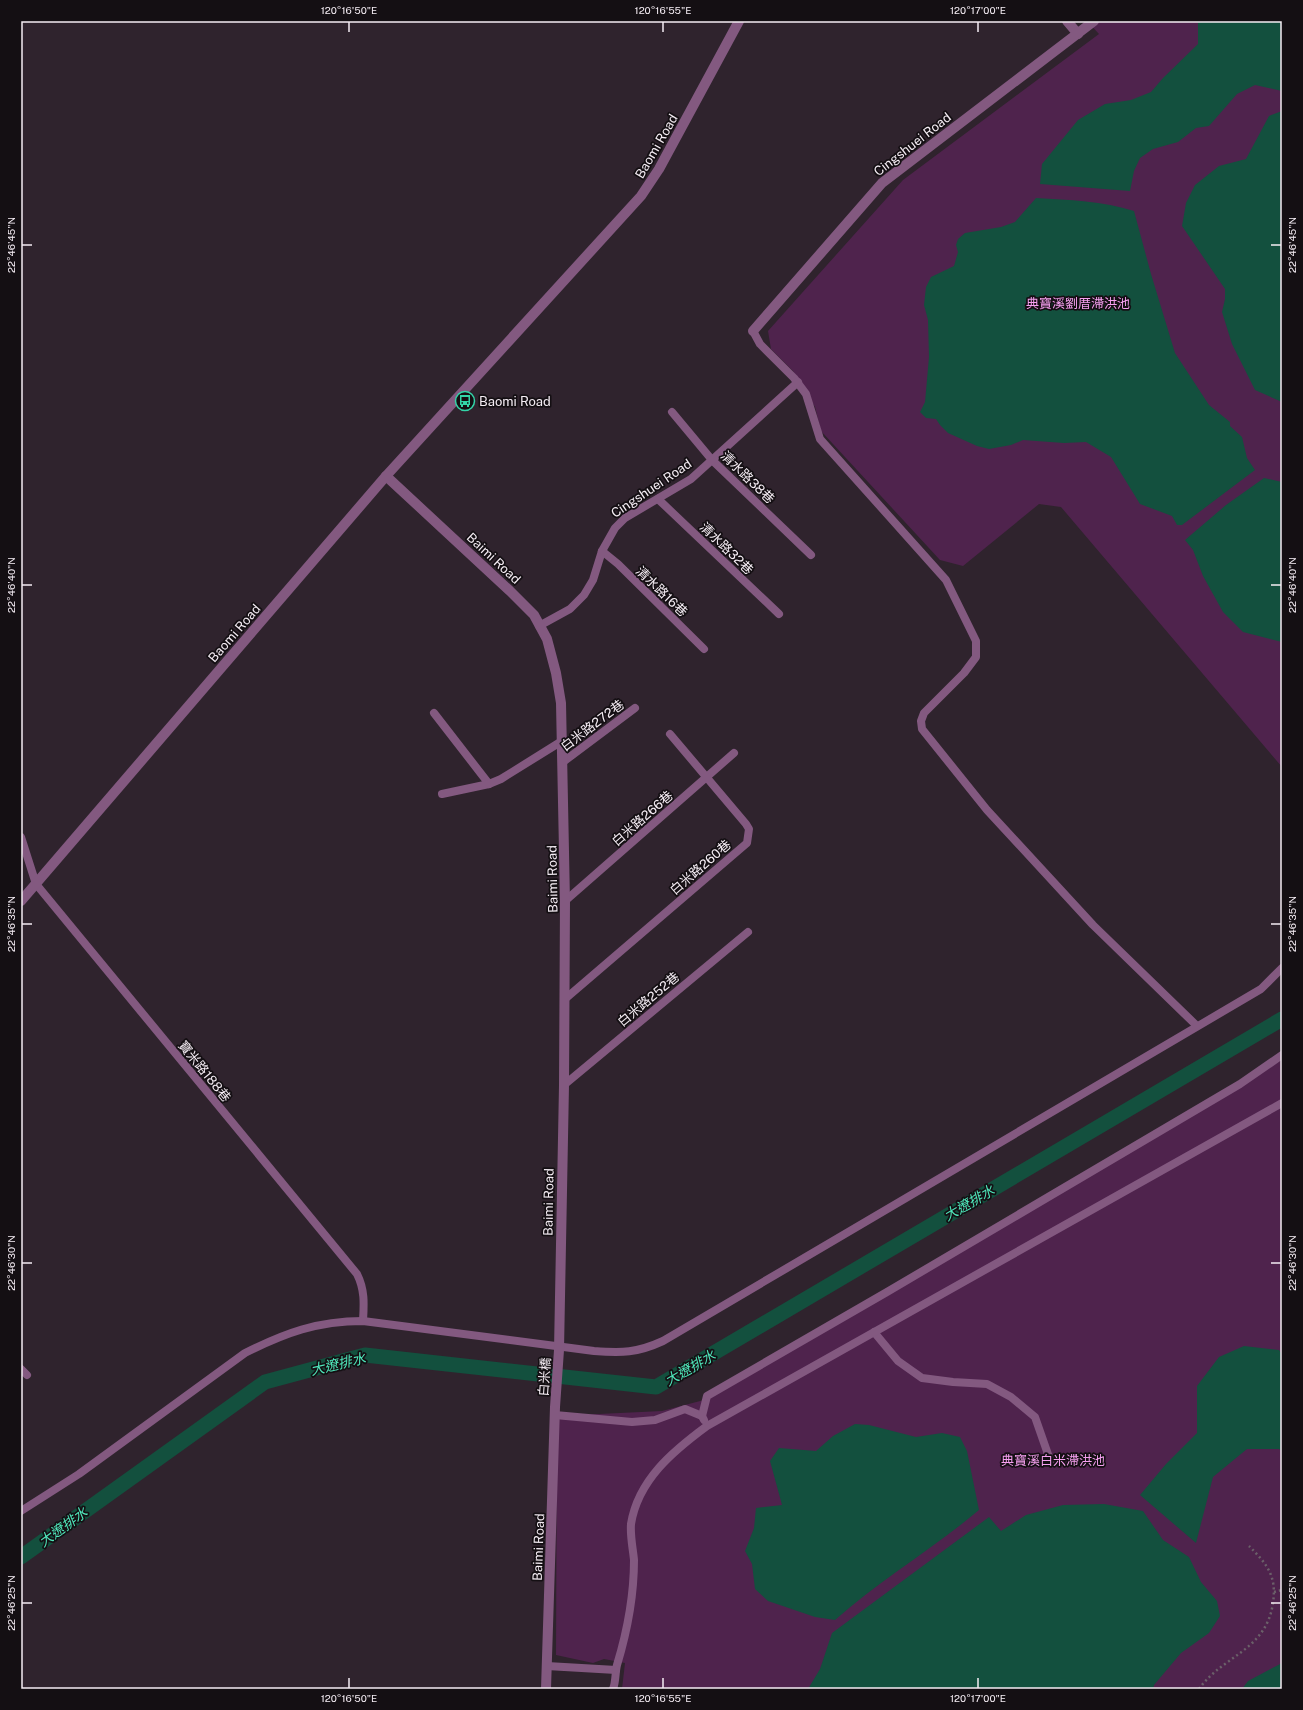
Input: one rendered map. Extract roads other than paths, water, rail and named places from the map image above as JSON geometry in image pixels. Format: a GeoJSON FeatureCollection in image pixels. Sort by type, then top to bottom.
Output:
{"type":"FeatureCollection","features":[{"type":"Feature","properties":{"kind":"street","name":"Baomi Road"},"geometry":{"type":"LineString","coordinates":[[21,901],[386,476],[641,196],[659,169],[739,21]]}},
{"type":"Feature","properties":{"kind":"street"},"geometry":{"type":"LineString","coordinates":[[1067,21],[1078,34]]}},
{"type":"Feature","properties":{"kind":"street","name":"Cingshuei Road"},"geometry":{"type":"LineString","coordinates":[[753,331],[882,183],[1094,21]]}},
{"type":"Feature","properties":{"kind":"street","name":"Baimi Road"},"geometry":{"type":"LineString","coordinates":[[386,476],[510,591],[534,616],[547,639],[556,673],[561,703],[565,901],[564,1085],[559,1348]]}},
{"type":"Feature","properties":{"kind":"street","name":"白米橋"},"geometry":{"type":"LineString","coordinates":[[555,1411],[559,1348]]}},
{"type":"Feature","properties":{"kind":"street","name":"Baimi Road"},"geometry":{"type":"LineString","coordinates":[[546,1689],[555,1411]]}},
{"type":"Feature","properties":{"kind":"lane"},"geometry":{"type":"LineString","coordinates":[[753,331],[760,344],[798,382],[806,394],[820,439],[946,580],[976,641],[976,656],[964,673],[924,713],[921,720],[922,729],[986,810],[1092,924],[1196,1026]]}},
{"type":"Feature","properties":{"kind":"lane","name":"Cingshuei Road"},"geometry":{"type":"LineString","coordinates":[[539,626],[570,609],[584,595],[593,580],[602,552],[615,528],[625,518],[691,479],[798,382]]}},
{"type":"Feature","properties":{"kind":"lane","name":"清水路38巷"},"geometry":{"type":"LineString","coordinates":[[672,412],[712,460],[811,555]]}},
{"type":"Feature","properties":{"kind":"lane","name":"清水路32巷"},"geometry":{"type":"LineString","coordinates":[[658,499],[779,614]]}},
{"type":"Feature","properties":{"kind":"lane","name":"清水路16巷"},"geometry":{"type":"LineString","coordinates":[[602,552],[618,564],[704,649]]}},
{"type":"Feature","properties":{"kind":"lane","name":"白米路272巷"},"geometry":{"type":"LineString","coordinates":[[563,762],[635,708]]}},
{"type":"Feature","properties":{"kind":"lane"},"geometry":{"type":"LineString","coordinates":[[434,713],[489,784]]}},
{"type":"Feature","properties":{"kind":"lane","name":"白米路260巷"},"geometry":{"type":"LineString","coordinates":[[565,999],[747,843],[749,829],[670,734]]}},
{"type":"Feature","properties":{"kind":"lane"},"geometry":{"type":"LineString","coordinates":[[442,794],[489,784],[501,779],[562,741]]}},
{"type":"Feature","properties":{"kind":"lane","name":"白米路266巷"},"geometry":{"type":"LineString","coordinates":[[565,901],[734,752]]}},
{"type":"Feature","properties":{"kind":"lane","name":"寶米路188巷"},"geometry":{"type":"LineString","coordinates":[[21,837],[36,884],[357,1274],[362,1283],[364,1293],[363,1321]]}},
{"type":"Feature","properties":{"kind":"lane","name":"白米路252巷"},"geometry":{"type":"LineString","coordinates":[[564,1085],[748,932]]}},
{"type":"Feature","properties":{"kind":"lane"},"geometry":{"type":"LineString","coordinates":[[21,1511],[79,1474],[245,1353],[275,1338],[306,1327],[344,1321],[363,1321],[559,1348],[624,1352],[646,1349],[663,1341],[1261,988],[1282,968]]}},
{"type":"Feature","properties":{"kind":"lane"},"geometry":{"type":"LineString","coordinates":[[707,1426],[702,1416],[707,1396],[1240,1084],[1282,1055]]}},
{"type":"Feature","properties":{"kind":"lane"},"geometry":{"type":"LineString","coordinates":[[613,1689],[616,1670],[624,1642],[631,1592],[634,1561],[631,1525],[639,1498],[655,1472],[679,1447],[707,1426],[1282,1103]]}},
{"type":"Feature","properties":{"kind":"lane"},"geometry":{"type":"LineString","coordinates":[[874,1332],[898,1361],[922,1378],[987,1384],[1011,1397],[1035,1417],[1050,1460]]}},
{"type":"Feature","properties":{"kind":"lane"},"geometry":{"type":"LineString","coordinates":[[555,1411],[632,1422],[655,1420],[685,1410],[702,1416]]}},
{"type":"Feature","properties":{"kind":"lane"},"geometry":{"type":"LineString","coordinates":[[547,1666],[616,1670]]}},
{"type":"Feature","properties":{"kind":"waterway","name":"大遼排水"},"geometry":{"type":"LineString","coordinates":[[21,1557],[265,1382],[365,1355],[656,1387],[1282,1019]]}},
{"type":"Feature","properties":{"kind":"place","name":"Baomi Road"},"geometry":{"type":"Point","coordinates":[465,401]}},
{"type":"Feature","properties":{"kind":"park label","name":"典寶溪劉厝滯洪池"},"geometry":{"type":"Point","coordinates":[1078,303]}},
{"type":"Feature","properties":{"kind":"park label","name":"典寶溪白米滯洪池"},"geometry":{"type":"Point","coordinates":[1053,1460]}}]}
